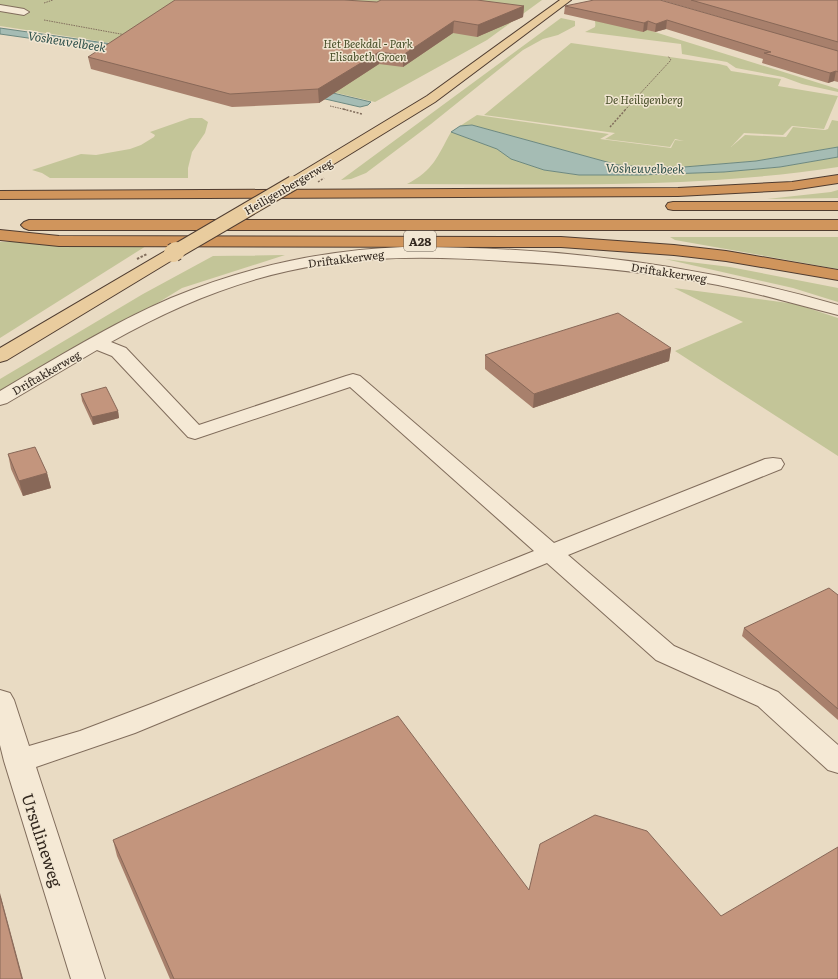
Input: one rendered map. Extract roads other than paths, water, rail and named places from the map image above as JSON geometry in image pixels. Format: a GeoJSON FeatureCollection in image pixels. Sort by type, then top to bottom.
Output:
{"type":"FeatureCollection","features":[{"type":"Feature","properties":{"kind":"highway"},"geometry":{"type":"LineString","coordinates":[[0,195],[678,192],[792,186],[838,179]]}},
{"type":"Feature","properties":{"kind":"highway"},"geometry":{"type":"LineString","coordinates":[[662,206],[838,206]]}},
{"type":"Feature","properties":{"kind":"highway"},"geometry":{"type":"LineString","coordinates":[[0,207],[551,207]]}},
{"type":"Feature","properties":{"kind":"highway","name":"A28"},"geometry":{"type":"LineString","coordinates":[[0,225],[838,225]]}},
{"type":"Feature","properties":{"kind":"highway","name":"A28"},"geometry":{"type":"LineString","coordinates":[[0,234],[59,241],[480,241],[576,243],[628,246],[718,255],[838,275]]}},
{"type":"Feature","properties":{"kind":"main road","name":"Heiligenbergerweg"},"geometry":{"type":"LineString","coordinates":[[0,356],[382,130],[431,99],[566,0]]}},
{"type":"Feature","properties":{"kind":"street"},"geometry":{"type":"LineString","coordinates":[[0,8],[24,12]]}},
{"type":"Feature","properties":{"kind":"street","name":"Driftakkerweg"},"geometry":{"type":"LineString","coordinates":[[0,399],[96,343],[154,312],[211,288],[239,279],[314,261],[377,253],[493,255],[606,263],[679,273],[738,285],[838,310]]}},
{"type":"Feature","properties":{"kind":"street"},"geometry":{"type":"LineString","coordinates":[[96,343],[119,352],[195,433],[353,380],[665,653],[768,699],[838,762]]}},
{"type":"Feature","properties":{"kind":"street"},"geometry":{"type":"LineString","coordinates":[[18,761],[54,752],[105,733],[773,464]]}},
{"type":"Feature","properties":{"kind":"street","name":"Ursulineweg"},"geometry":{"type":"LineString","coordinates":[[0,700],[88,979]]}},
{"type":"Feature","properties":{"kind":"water","name":"Vosheuvelbeek"},"geometry":{"type":"Polygon","coordinates":[[[0,28],[147,49],[371,102],[368,105],[360,107],[112,50],[0,34],[0,28]]]}},
{"type":"Feature","properties":{"kind":"water","name":"Vosheuvelbeek"},"geometry":{"type":"Polygon","coordinates":[[[472,125],[618,165],[644,167],[684,167],[756,161],[838,147],[838,157],[780,167],[724,172],[640,175],[579,175],[544,170],[511,159],[497,149],[451,132],[460,126],[472,125]]]}},
{"type":"Feature","properties":{"kind":"park label","name":"Het Beekdal - Park Elisabeth Groen"},"geometry":{"type":"Point","coordinates":[368,49]}},
{"type":"Feature","properties":{"kind":"park label","name":"De Heiligenberg"},"geometry":{"type":"Point","coordinates":[644,99]}}]}
